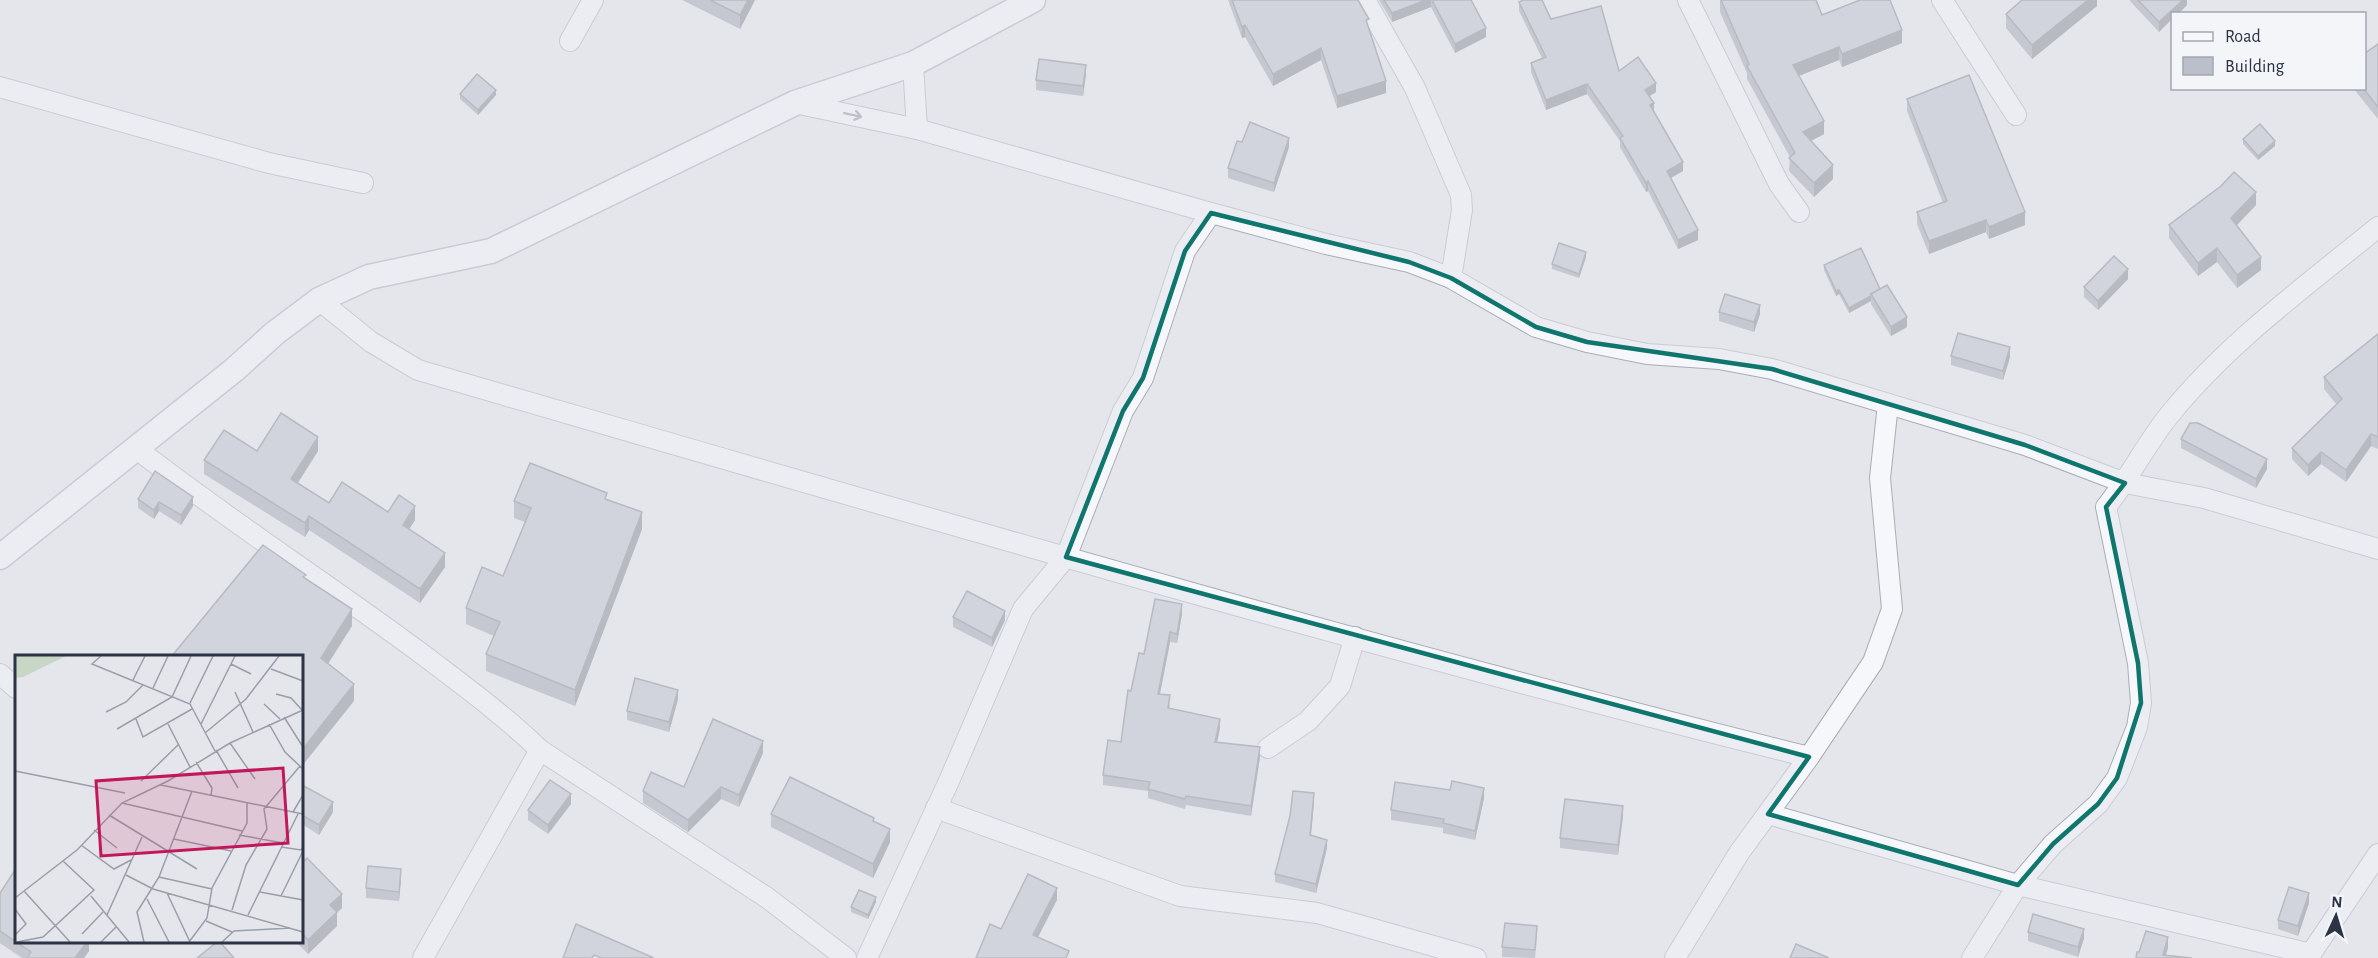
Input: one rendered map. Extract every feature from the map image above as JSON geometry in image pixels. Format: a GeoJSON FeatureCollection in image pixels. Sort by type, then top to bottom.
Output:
{"type":"FeatureCollection","features":[{"type":"Feature","properties":{"kind":"street"},"geometry":{"type":"LineString","coordinates":[[570,41],[593,0]]}},
{"type":"Feature","properties":{"kind":"street"},"geometry":{"type":"LineString","coordinates":[[0,557],[234,370],[275,333],[320,300],[369,277],[491,251],[795,103],[913,64],[1033,0]]}},
{"type":"Feature","properties":{"kind":"street"},"geometry":{"type":"LineString","coordinates":[[1365,0],[1415,88],[1461,195],[1462,210],[1451,278]]}},
{"type":"Feature","properties":{"kind":"street"},"geometry":{"type":"LineString","coordinates":[[1688,0],[1779,184],[1799,212]]}},
{"type":"Feature","properties":{"kind":"street"},"geometry":{"type":"LineString","coordinates":[[1942,0],[2016,115]]}},
{"type":"Feature","properties":{"kind":"street"},"geometry":{"type":"LineString","coordinates":[[913,64],[917,129]]}},
{"type":"Feature","properties":{"kind":"street"},"geometry":{"type":"LineString","coordinates":[[0,87],[269,164],[363,183]]}},
{"type":"Feature","properties":{"kind":"street"},"geometry":{"type":"LineString","coordinates":[[795,103],[917,129],[1211,213],[1326,244],[1408,262],[1451,278],[1536,327],[1587,342],[1647,354],[1719,359],[1772,369],[2025,445],[2125,483],[2204,498],[2378,549]]}},
{"type":"Feature","properties":{"kind":"street"},"geometry":{"type":"LineString","coordinates":[[867,958],[1023,609],[1066,557],[1123,411],[1143,378],[1185,251],[1211,213]]}},
{"type":"Feature","properties":{"kind":"street"},"geometry":{"type":"LineString","coordinates":[[1972,958],[2018,885],[2053,844],[2098,804],[2117,778],[2137,727],[2141,703],[2138,663],[2106,507],[2125,483],[2170,414],[2237,342],[2378,227]]}},
{"type":"Feature","properties":{"kind":"street"},"geometry":{"type":"LineString","coordinates":[[320,300],[371,342],[418,370],[1252,611],[1619,710],[1809,757]]}},
{"type":"Feature","properties":{"kind":"street"},"geometry":{"type":"LineString","coordinates":[[1675,958],[1739,853],[1809,757],[1873,662],[1892,609],[1880,478],[1888,404]]}},
{"type":"Feature","properties":{"kind":"street"},"geometry":{"type":"LineString","coordinates":[[137,449],[175,479],[351,600],[508,719],[540,750],[766,897],[846,958]]}},
{"type":"Feature","properties":{"kind":"street"},"geometry":{"type":"LineString","coordinates":[[1268,748],[1308,721],[1340,686],[1355,637]]}},
{"type":"Feature","properties":{"kind":"street"},"geometry":{"type":"LineString","coordinates":[[0,674],[15,687]]}},
{"type":"Feature","properties":{"kind":"street"},"geometry":{"type":"LineString","coordinates":[[423,958],[540,750]]}},
{"type":"Feature","properties":{"kind":"street"},"geometry":{"type":"LineString","coordinates":[[936,808],[1180,896],[1317,913],[1476,958]]}},
{"type":"Feature","properties":{"kind":"street"},"geometry":{"type":"LineString","coordinates":[[1768,814],[2018,885],[2309,956],[2378,854]]}},
{"type":"Feature","properties":{"kind":"highlighted area"},"geometry":{"type":"Polygon","coordinates":[[[1211,213],[1409,262],[1451,278],[1536,327],[1587,342],[1772,369],[2025,445],[2125,483],[2106,507],[2138,663],[2141,703],[2117,778],[2098,804],[2053,844],[2018,885],[1768,814],[1809,757],[1066,557],[1123,411],[1143,378],[1185,251],[1211,213]]]}},
{"type":"Feature","properties":{"kind":"building"},"geometry":{"type":"Polygon","coordinates":[[[710,0],[748,0],[740,15],[710,0]]]}},
{"type":"Feature","properties":{"kind":"building"},"geometry":{"type":"Polygon","coordinates":[[[1232,0],[1358,0],[1369,19],[1366,20],[1386,81],[1337,96],[1321,48],[1273,74],[1245,25],[1242,27],[1232,0]]]}},
{"type":"Feature","properties":{"kind":"building"},"geometry":{"type":"Polygon","coordinates":[[[1384,0],[1426,0],[1392,13],[1384,0]]]}},
{"type":"Feature","properties":{"kind":"building"},"geometry":{"type":"Polygon","coordinates":[[[1432,0],[1471,0],[1486,28],[1455,44],[1432,0]]]}},
{"type":"Feature","properties":{"kind":"building"},"geometry":{"type":"Polygon","coordinates":[[[1542,0],[1551,19],[1601,6],[1619,71],[1638,57],[1656,83],[1645,90],[1654,103],[1650,105],[1683,162],[1667,171],[1698,230],[1678,240],[1648,181],[1646,183],[1620,138],[1623,136],[1587,84],[1546,100],[1531,63],[1546,57],[1519,2],[1542,0]]]}},
{"type":"Feature","properties":{"kind":"building"},"geometry":{"type":"Polygon","coordinates":[[[1721,0],[1816,0],[1822,15],[1860,0],[1890,0],[1902,30],[1842,54],[1839,47],[1793,65],[1824,121],[1803,132],[1833,165],[1814,183],[1789,158],[1795,153],[1747,66],[1749,64],[1721,0]]]}},
{"type":"Feature","properties":{"kind":"building"},"geometry":{"type":"Polygon","coordinates":[[[2022,0],[2088,0],[2032,45],[2006,14],[2022,0]]]}},
{"type":"Feature","properties":{"kind":"building"},"geometry":{"type":"Polygon","coordinates":[[[2138,0],[2183,0],[2159,22],[2138,0]]]}},
{"type":"Feature","properties":{"kind":"building"},"geometry":{"type":"Polygon","coordinates":[[[2378,44],[2378,107],[2365,90],[2366,53],[2378,44]]]}},
{"type":"Feature","properties":{"kind":"building"},"geometry":{"type":"Polygon","coordinates":[[[1039,59],[1086,65],[1083,86],[1036,80],[1039,59]]]}},
{"type":"Feature","properties":{"kind":"building"},"geometry":{"type":"Polygon","coordinates":[[[477,74],[496,90],[478,110],[460,94],[477,74]]]}},
{"type":"Feature","properties":{"kind":"building"},"geometry":{"type":"Polygon","coordinates":[[[1969,75],[2025,212],[1989,227],[1986,220],[1929,241],[1917,212],[1947,201],[1907,99],[1969,75]]]}},
{"type":"Feature","properties":{"kind":"building"},"geometry":{"type":"Polygon","coordinates":[[[1250,122],[1289,138],[1274,183],[1228,168],[1237,141],[1242,142],[1250,122]]]}},
{"type":"Feature","properties":{"kind":"building"},"geometry":{"type":"Polygon","coordinates":[[[2260,124],[2275,141],[2258,156],[2243,139],[2260,124]]]}},
{"type":"Feature","properties":{"kind":"building"},"geometry":{"type":"Polygon","coordinates":[[[2234,172],[2256,192],[2231,218],[2261,257],[2237,275],[2217,248],[2198,263],[2169,225],[2221,186],[2234,172]]]}},
{"type":"Feature","properties":{"kind":"building"},"geometry":{"type":"Polygon","coordinates":[[[1559,243],[1586,252],[1579,274],[1552,264],[1559,243]]]}},
{"type":"Feature","properties":{"kind":"building"},"geometry":{"type":"Polygon","coordinates":[[[1861,248],[1880,289],[1849,308],[1839,290],[1836,291],[1824,265],[1861,248]]]}},
{"type":"Feature","properties":{"kind":"building"},"geometry":{"type":"Polygon","coordinates":[[[2114,256],[2128,269],[2098,301],[2084,287],[2114,256]]]}},
{"type":"Feature","properties":{"kind":"building"},"geometry":{"type":"Polygon","coordinates":[[[1887,285],[1907,317],[1891,327],[1871,294],[1887,285]]]}},
{"type":"Feature","properties":{"kind":"building"},"geometry":{"type":"Polygon","coordinates":[[[1725,294],[1760,305],[1754,322],[1719,312],[1725,294]]]}},
{"type":"Feature","properties":{"kind":"building"},"geometry":{"type":"Polygon","coordinates":[[[1958,333],[2010,347],[2003,371],[1951,356],[1958,333]]]}},
{"type":"Feature","properties":{"kind":"building"},"geometry":{"type":"Polygon","coordinates":[[[2378,334],[2378,437],[2371,434],[2346,470],[2321,452],[2308,465],[2292,448],[2342,399],[2324,377],[2378,334]]]}},
{"type":"Feature","properties":{"kind":"building"},"geometry":{"type":"Polygon","coordinates":[[[281,413],[318,437],[291,479],[329,503],[342,482],[388,512],[399,495],[415,506],[403,525],[445,553],[420,589],[309,516],[305,523],[204,460],[224,430],[257,451],[281,413]]]}},
{"type":"Feature","properties":{"kind":"building"},"geometry":{"type":"Polygon","coordinates":[[[2190,423],[2198,423],[2267,459],[2256,479],[2181,439],[2190,423]]]}},
{"type":"Feature","properties":{"kind":"building"},"geometry":{"type":"Polygon","coordinates":[[[530,463],[607,493],[605,499],[642,512],[575,690],[486,654],[500,622],[466,608],[482,567],[503,576],[531,508],[514,501],[530,463]]]}},
{"type":"Feature","properties":{"kind":"building"},"geometry":{"type":"Polygon","coordinates":[[[155,471],[193,497],[181,515],[159,502],[154,510],[138,499],[155,471]]]}},
{"type":"Feature","properties":{"kind":"building"},"geometry":{"type":"Polygon","coordinates":[[[263,545],[306,575],[303,577],[352,609],[321,658],[354,684],[303,749],[303,655],[173,655],[263,545]]]}},
{"type":"Feature","properties":{"kind":"building"},"geometry":{"type":"Polygon","coordinates":[[[967,591],[1005,611],[992,638],[953,617],[967,591]]]}},
{"type":"Feature","properties":{"kind":"building"},"geometry":{"type":"Polygon","coordinates":[[[1155,599],[1182,604],[1177,634],[1170,632],[1158,694],[1170,695],[1168,708],[1220,719],[1215,742],[1260,747],[1251,806],[1186,796],[1185,799],[1148,789],[1150,782],[1103,775],[1108,740],[1121,742],[1128,690],[1131,691],[1139,653],[1144,654],[1155,599]]]}},
{"type":"Feature","properties":{"kind":"building"},"geometry":{"type":"Polygon","coordinates":[[[635,678],[678,690],[669,722],[627,711],[635,678]]]}},
{"type":"Feature","properties":{"kind":"building"},"geometry":{"type":"Polygon","coordinates":[[[713,719],[763,741],[739,795],[721,787],[688,820],[643,791],[651,772],[684,787],[713,719]]]}},
{"type":"Feature","properties":{"kind":"building"},"geometry":{"type":"Polygon","coordinates":[[[790,777],[874,818],[873,821],[890,829],[873,864],[771,814],[790,777]]]}},
{"type":"Feature","properties":{"kind":"building"},"geometry":{"type":"Polygon","coordinates":[[[550,780],[571,794],[548,825],[528,810],[550,780]]]}},
{"type":"Feature","properties":{"kind":"building"},"geometry":{"type":"Polygon","coordinates":[[[1452,781],[1484,788],[1475,831],[1443,823],[1444,819],[1391,810],[1395,782],[1450,790],[1452,781]]]}},
{"type":"Feature","properties":{"kind":"building"},"geometry":{"type":"Polygon","coordinates":[[[303,786],[333,802],[319,825],[303,816],[303,786]]]}},
{"type":"Feature","properties":{"kind":"building"},"geometry":{"type":"Polygon","coordinates":[[[1293,791],[1314,793],[1310,835],[1327,840],[1316,884],[1275,874],[1290,816],[1293,791]]]}},
{"type":"Feature","properties":{"kind":"building"},"geometry":{"type":"Polygon","coordinates":[[[1565,799],[1623,806],[1618,845],[1560,838],[1565,799]]]}},
{"type":"Feature","properties":{"kind":"building"},"geometry":{"type":"Polygon","coordinates":[[[307,858],[342,894],[330,905],[337,912],[308,940],[303,934],[303,862],[307,858]]]}},
{"type":"Feature","properties":{"kind":"building"},"geometry":{"type":"Polygon","coordinates":[[[368,866],[401,869],[399,892],[366,888],[368,866]]]}},
{"type":"Feature","properties":{"kind":"building"},"geometry":{"type":"Polygon","coordinates":[[[15,870],[15,941],[0,931],[0,893],[15,870]]]}},
{"type":"Feature","properties":{"kind":"building"},"geometry":{"type":"Polygon","coordinates":[[[1028,874],[1057,888],[1033,935],[1069,951],[1066,958],[976,958],[990,924],[1001,929],[1028,874]]]}},
{"type":"Feature","properties":{"kind":"building"},"geometry":{"type":"Polygon","coordinates":[[[2289,887],[2309,893],[2298,926],[2278,920],[2289,887]]]}},
{"type":"Feature","properties":{"kind":"building"},"geometry":{"type":"Polygon","coordinates":[[[859,890],[876,897],[868,915],[851,907],[859,890]]]}},
{"type":"Feature","properties":{"kind":"building"},"geometry":{"type":"Polygon","coordinates":[[[2033,914],[2084,929],[2078,947],[2028,932],[2033,914]]]}},
{"type":"Feature","properties":{"kind":"building"},"geometry":{"type":"Polygon","coordinates":[[[1505,923],[1537,926],[1535,950],[1502,947],[1505,923]]]}},
{"type":"Feature","properties":{"kind":"building"},"geometry":{"type":"Polygon","coordinates":[[[576,924],[654,958],[601,958],[594,955],[592,958],[563,958],[576,924]]]}},
{"type":"Feature","properties":{"kind":"building"},"geometry":{"type":"Polygon","coordinates":[[[2146,931],[2168,937],[2163,955],[2192,958],[2136,958],[2146,931]]]}},
{"type":"Feature","properties":{"kind":"building"},"geometry":{"type":"Polygon","coordinates":[[[18,943],[86,943],[75,958],[27,958],[31,952],[18,943]]]}},
{"type":"Feature","properties":{"kind":"building"},"geometry":{"type":"Polygon","coordinates":[[[216,943],[221,943],[234,958],[197,958],[216,943]]]}},
{"type":"Feature","properties":{"kind":"building"},"geometry":{"type":"Polygon","coordinates":[[[1796,944],[1829,958],[1790,958],[1796,944]]]}}]}
